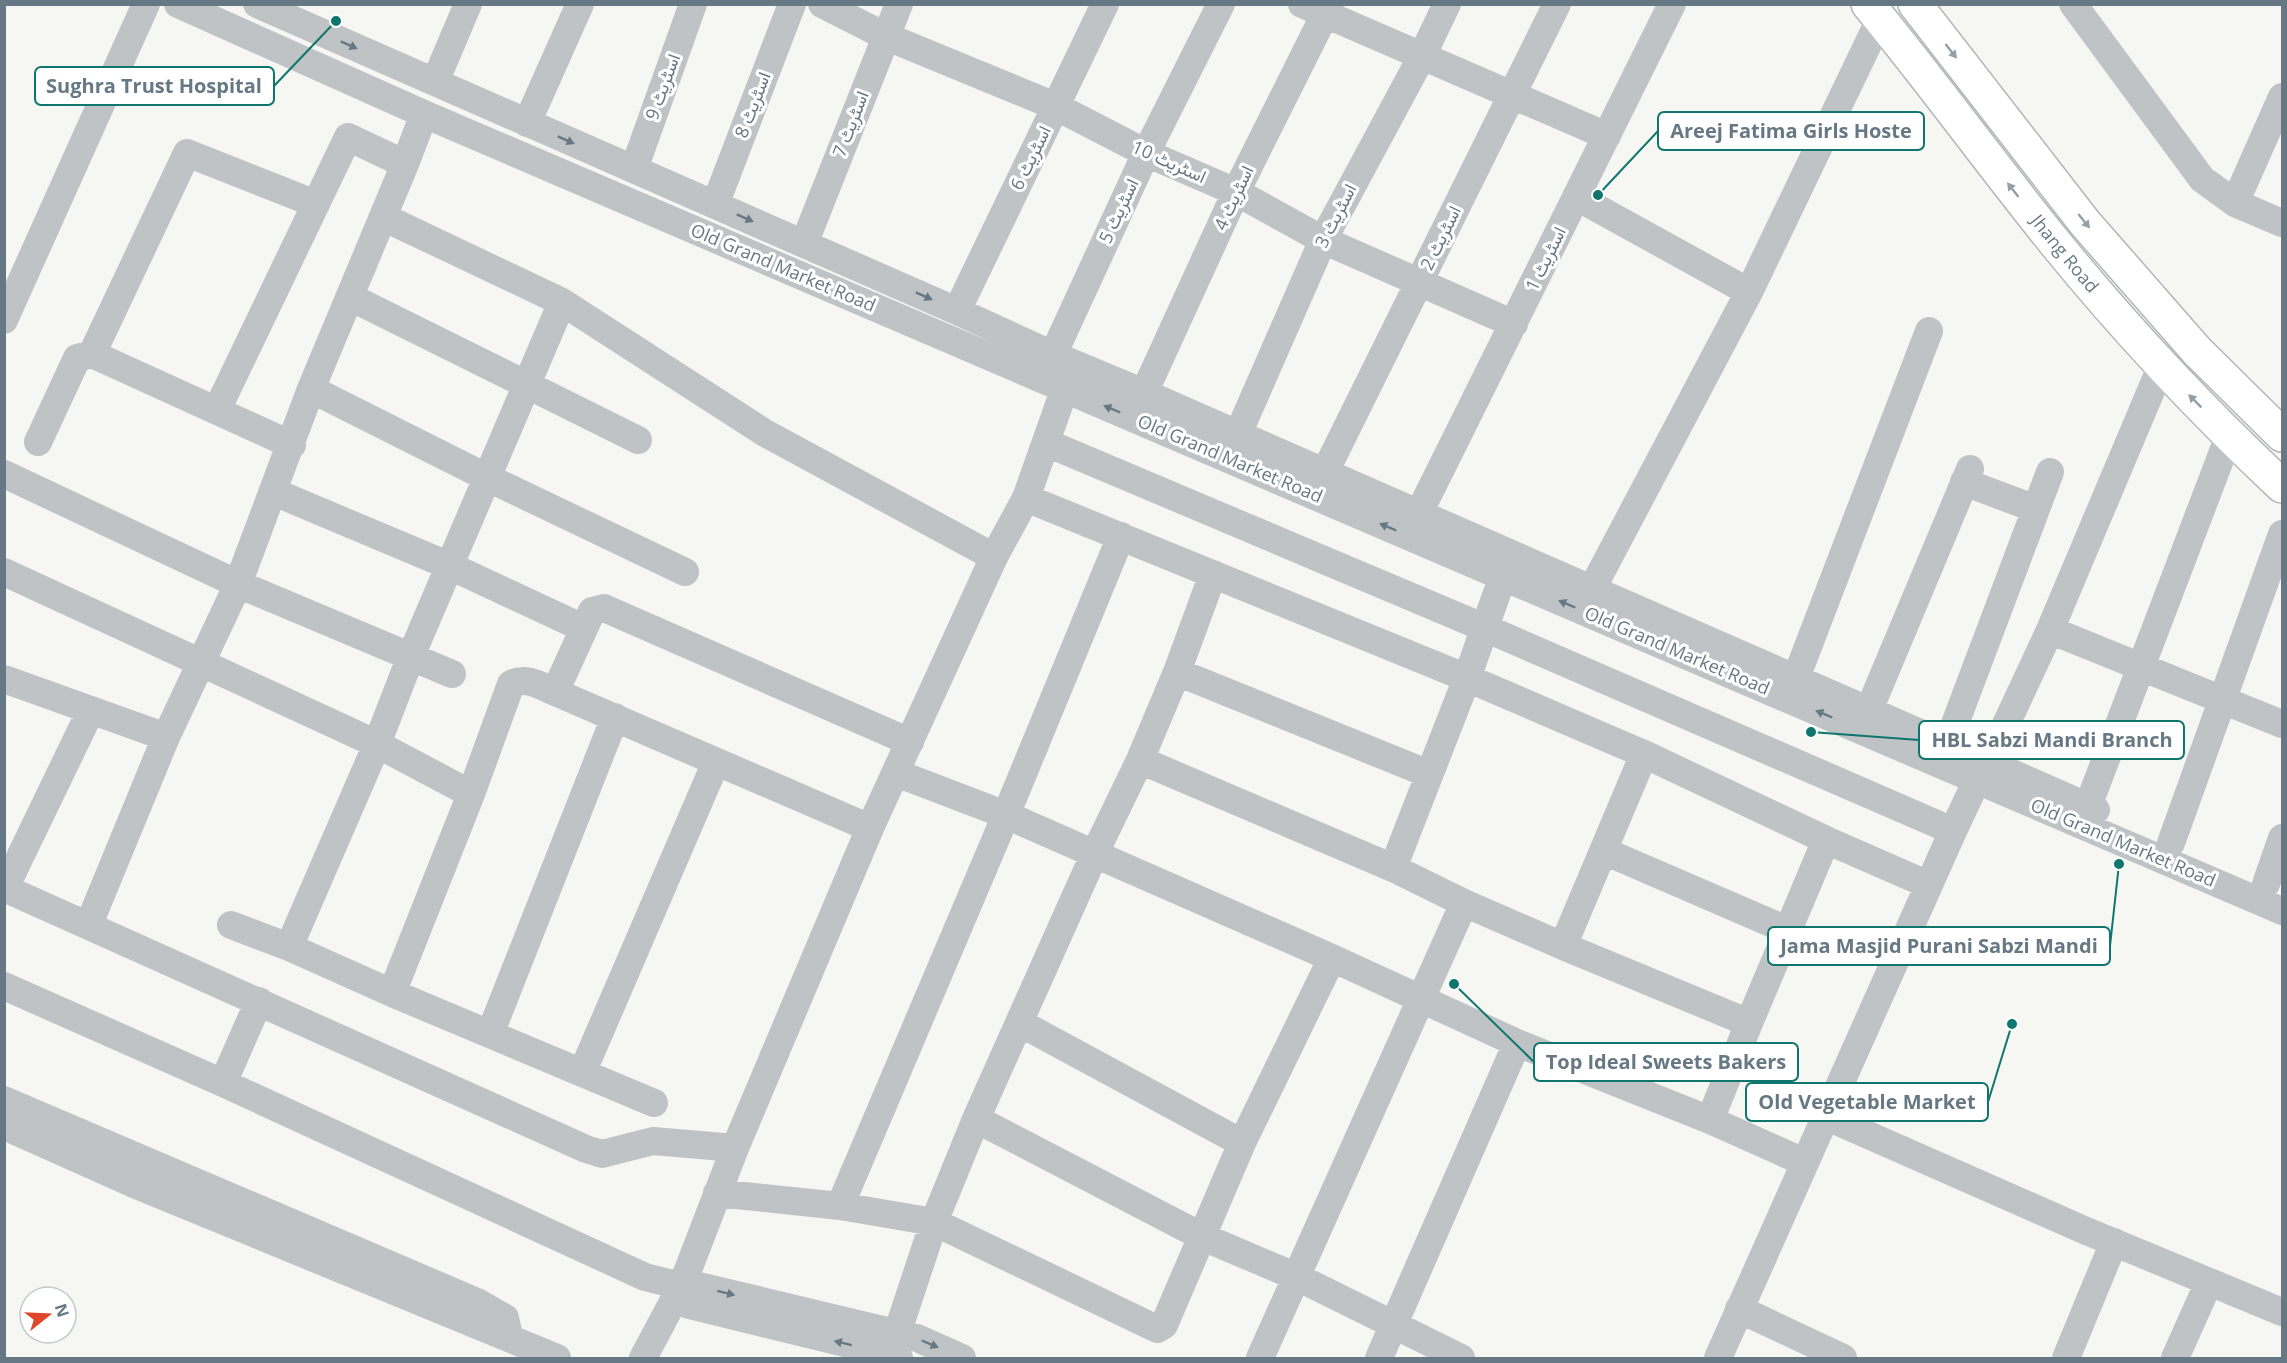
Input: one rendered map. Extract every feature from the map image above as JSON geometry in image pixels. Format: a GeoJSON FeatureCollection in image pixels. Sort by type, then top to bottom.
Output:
{"type":"FeatureCollection","features":[{"type":"Feature","properties":{"kind":"highway","name":"Jhang Road"},"geometry":{"type":"LineString","coordinates":[[1915,4],[2085,223],[2197,351],[2283,435]]}},
{"type":"Feature","properties":{"kind":"highway","name":"Jhang Road"},"geometry":{"type":"LineString","coordinates":[[1874,12],[2056,244],[2161,367],[2229,436],[2283,486]]}},
{"type":"Feature","properties":{"kind":"street"},"geometry":{"type":"LineString","coordinates":[[5,320],[146,4]]}},
{"type":"Feature","properties":{"kind":"street","name":"Old Grand Market Road"},"geometry":{"type":"LineString","coordinates":[[178,4],[424,114],[1064,369],[1507,565],[1982,771],[2283,911]]}},
{"type":"Feature","properties":{"kind":"street","name":"Old Grand Market Road"},"geometry":{"type":"LineString","coordinates":[[257,4],[957,311],[1064,369],[1144,393],[1419,513],[1507,565],[1593,589],[1947,745],[1982,771],[2088,806],[2274,888]]}},
{"type":"Feature","properties":{"kind":"street"},"geometry":{"type":"LineString","coordinates":[[435,82],[468,4]]}},
{"type":"Feature","properties":{"kind":"street"},"geometry":{"type":"LineString","coordinates":[[527,123],[580,4]]}},
{"type":"Feature","properties":{"kind":"street","name":"اسٹریٹ 9"},"geometry":{"type":"LineString","coordinates":[[634,170],[693,4]]}},
{"type":"Feature","properties":{"kind":"street","name":"اسٹریٹ 10"},"geometry":{"type":"LineString","coordinates":[[822,4],[885,36],[1055,106],[1146,153],[1236,192],[1323,240],[1514,324]]}},
{"type":"Feature","properties":{"kind":"street","name":"اسٹریٹ 7"},"geometry":{"type":"LineString","coordinates":[[804,244],[899,4]]}},
{"type":"Feature","properties":{"kind":"street","name":"اسٹریٹ 6"},"geometry":{"type":"LineString","coordinates":[[957,311],[1105,4]]}},
{"type":"Feature","properties":{"kind":"street","name":"اسٹریٹ 5"},"geometry":{"type":"LineString","coordinates":[[643,1359],[717,1193],[870,828],[994,557],[1026,498],[1047,443],[1064,369],[1146,153],[1221,4]]}},
{"type":"Feature","properties":{"kind":"street","name":"اسٹریٹ 3"},"geometry":{"type":"LineString","coordinates":[[1238,434],[1323,240],[1422,56],[1447,4]]}},
{"type":"Feature","properties":{"kind":"street","name":"اسٹریٹ 2"},"geometry":{"type":"LineString","coordinates":[[1325,472],[1557,4]]}},
{"type":"Feature","properties":{"kind":"street","name":"اسٹریٹ 1"},"geometry":{"type":"LineString","coordinates":[[1419,513],[1672,4]]}},
{"type":"Feature","properties":{"kind":"street"},"geometry":{"type":"LineString","coordinates":[[2073,4],[2202,179],[2235,203],[2283,223]]}},
{"type":"Feature","properties":{"kind":"street","name":"اسٹریٹ 8"},"geometry":{"type":"LineString","coordinates":[[715,205],[788,6]]}},
{"type":"Feature","properties":{"kind":"street"},"geometry":{"type":"LineString","coordinates":[[1319,8],[1422,56],[1607,136]]}},
{"type":"Feature","properties":{"kind":"street","name":"اسٹریٹ 4"},"geometry":{"type":"LineString","coordinates":[[1144,393],[1319,8]]}},
{"type":"Feature","properties":{"kind":"street"},"geometry":{"type":"LineString","coordinates":[[1593,589],[1749,292],[1874,12]]}},
{"type":"Feature","properties":{"kind":"street"},"geometry":{"type":"LineString","coordinates":[[2235,203],[2283,97]]}},
{"type":"Feature","properties":{"kind":"street"},"geometry":{"type":"LineString","coordinates":[[89,924],[166,737],[203,663],[238,584],[311,389],[424,114]]}},
{"type":"Feature","properties":{"kind":"street"},"geometry":{"type":"LineString","coordinates":[[217,410],[348,137],[405,164]]}},
{"type":"Feature","properties":{"kind":"street"},"geometry":{"type":"LineString","coordinates":[[92,354],[186,153],[316,204]]}},
{"type":"Feature","properties":{"kind":"street"},"geometry":{"type":"LineString","coordinates":[[1577,197],[1749,292]]}},
{"type":"Feature","properties":{"kind":"street"},"geometry":{"type":"LineString","coordinates":[[383,217],[562,302],[765,433],[994,557]]}},
{"type":"Feature","properties":{"kind":"street"},"geometry":{"type":"LineString","coordinates":[[350,297],[638,440]]}},
{"type":"Feature","properties":{"kind":"street"},"geometry":{"type":"LineString","coordinates":[[289,947],[377,744],[411,656],[562,302]]}},
{"type":"Feature","properties":{"kind":"street"},"geometry":{"type":"LineString","coordinates":[[1796,678],[1929,331]]}},
{"type":"Feature","properties":{"kind":"street"},"geometry":{"type":"LineString","coordinates":[[38,442],[77,358],[92,354],[291,445]]}},
{"type":"Feature","properties":{"kind":"street"},"geometry":{"type":"LineString","coordinates":[[1718,1359],[1953,831],[2050,630],[2161,367]]}},
{"type":"Feature","properties":{"kind":"street"},"geometry":{"type":"LineString","coordinates":[[311,389],[488,478],[685,572]]}},
{"type":"Feature","properties":{"kind":"street"},"geometry":{"type":"LineString","coordinates":[[2088,806],[2229,436]]}},
{"type":"Feature","properties":{"kind":"street"},"geometry":{"type":"LineString","coordinates":[[1047,443],[1485,628],[1953,831]]}},
{"type":"Feature","properties":{"kind":"street"},"geometry":{"type":"LineString","coordinates":[[1947,745],[2050,472]]}},
{"type":"Feature","properties":{"kind":"street"},"geometry":{"type":"LineString","coordinates":[[4,474],[238,584],[452,674]]}},
{"type":"Feature","properties":{"kind":"street"},"geometry":{"type":"LineString","coordinates":[[1869,710],[1967,475],[2036,509]]}},
{"type":"Feature","properties":{"kind":"street"},"geometry":{"type":"LineString","coordinates":[[274,492],[450,566],[583,628]]}},
{"type":"Feature","properties":{"kind":"street"},"geometry":{"type":"LineString","coordinates":[[1026,498],[1467,678],[1644,754],[1826,840],[1929,885]]}},
{"type":"Feature","properties":{"kind":"street"},"geometry":{"type":"LineString","coordinates":[[2171,843],[2283,534]]}},
{"type":"Feature","properties":{"kind":"street"},"geometry":{"type":"LineString","coordinates":[[840,1206],[1006,815],[1121,536]]}},
{"type":"Feature","properties":{"kind":"street"},"geometry":{"type":"LineString","coordinates":[[1393,868],[1467,678],[1507,565]]}},
{"type":"Feature","properties":{"kind":"street"},"geometry":{"type":"LineString","coordinates":[[4,572],[377,744],[471,795]]}},
{"type":"Feature","properties":{"kind":"street"},"geometry":{"type":"LineString","coordinates":[[894,1351],[934,1222],[976,1119],[1094,855],[1140,760],[1177,672],[1213,574]]}},
{"type":"Feature","properties":{"kind":"street"},"geometry":{"type":"LineString","coordinates":[[555,692],[592,611],[604,608],[910,742]]}},
{"type":"Feature","properties":{"kind":"street"},"geometry":{"type":"LineString","coordinates":[[2050,630],[2283,724]]}},
{"type":"Feature","properties":{"kind":"street"},"geometry":{"type":"LineString","coordinates":[[1177,672],[1429,774]]}},
{"type":"Feature","properties":{"kind":"street"},"geometry":{"type":"LineString","coordinates":[[392,993],[471,795],[511,684],[518,681],[525,680],[615,717],[870,828]]}},
{"type":"Feature","properties":{"kind":"street"},"geometry":{"type":"LineString","coordinates":[[7,686],[91,710],[166,737]]}},
{"type":"Feature","properties":{"kind":"street"},"geometry":{"type":"LineString","coordinates":[[91,710],[5,888],[594,1152],[610,1153],[653,1141],[735,1148]]}},
{"type":"Feature","properties":{"kind":"street"},"geometry":{"type":"LineString","coordinates":[[490,1034],[615,717]]}},
{"type":"Feature","properties":{"kind":"street"},"geometry":{"type":"LineString","coordinates":[[1563,946],[1644,754]]}},
{"type":"Feature","properties":{"kind":"street"},"geometry":{"type":"LineString","coordinates":[[1140,760],[1393,868],[1464,903],[1563,946],[1749,1023]]}},
{"type":"Feature","properties":{"kind":"street"},"geometry":{"type":"LineString","coordinates":[[582,1073],[716,762]]}},
{"type":"Feature","properties":{"kind":"street"},"geometry":{"type":"LineString","coordinates":[[896,773],[1006,815],[1332,958],[1517,1043],[1710,1120],[1804,1162]]}},
{"type":"Feature","properties":{"kind":"street"},"geometry":{"type":"LineString","coordinates":[[2274,888],[2283,838]]}},
{"type":"Feature","properties":{"kind":"street"},"geometry":{"type":"LineString","coordinates":[[1710,1120],[1826,840]]}},
{"type":"Feature","properties":{"kind":"street"},"geometry":{"type":"LineString","coordinates":[[1604,851],[1789,931]]}},
{"type":"Feature","properties":{"kind":"street"},"geometry":{"type":"LineString","coordinates":[[1260,1359],[1464,903]]}},
{"type":"Feature","properties":{"kind":"street"},"geometry":{"type":"LineString","coordinates":[[231,925],[289,947],[392,993],[654,1103]]}},
{"type":"Feature","properties":{"kind":"street"},"geometry":{"type":"LineString","coordinates":[[717,1193],[840,1206],[934,1222],[1157,1329],[1164,1325],[1242,1143],[1332,958]]}},
{"type":"Feature","properties":{"kind":"street"},"geometry":{"type":"LineString","coordinates":[[4,986],[223,1083],[645,1277],[676,1287],[689,1305],[894,1351],[917,1338],[962,1359]]}},
{"type":"Feature","properties":{"kind":"street"},"geometry":{"type":"LineString","coordinates":[[223,1083],[259,1001]]}},
{"type":"Feature","properties":{"kind":"street"},"geometry":{"type":"LineString","coordinates":[[1020,1023],[1242,1143]]}},
{"type":"Feature","properties":{"kind":"street"},"geometry":{"type":"LineString","coordinates":[[1379,1359],[1517,1043]]}},
{"type":"Feature","properties":{"kind":"street"},"geometry":{"type":"LineString","coordinates":[[4,1100],[140,1172],[557,1359]]}},
{"type":"Feature","properties":{"kind":"street"},"geometry":{"type":"LineString","coordinates":[[1825,1116],[2114,1242],[2283,1312]]}},
{"type":"Feature","properties":{"kind":"street"},"geometry":{"type":"LineString","coordinates":[[976,1119],[1203,1237],[1297,1277],[1461,1359]]}},
{"type":"Feature","properties":{"kind":"street"},"geometry":{"type":"LineString","coordinates":[[4,1126],[140,1172]]}},
{"type":"Feature","properties":{"kind":"street"},"geometry":{"type":"LineString","coordinates":[[2066,1359],[2114,1242]]}},
{"type":"Feature","properties":{"kind":"street"},"geometry":{"type":"LineString","coordinates":[[2175,1359],[2209,1282]]}},
{"type":"Feature","properties":{"kind":"street"},"geometry":{"type":"LineString","coordinates":[[1739,1309],[1840,1358]]}},
{"type":"Feature","properties":{"kind":"place","name":"Sughra Trust Hospital"},"geometry":{"type":"Point","coordinates":[336,21]}},
{"type":"Feature","properties":{"kind":"place","name":"Areej Fatima Girls Hoste"},"geometry":{"type":"Point","coordinates":[1598,195]}},
{"type":"Feature","properties":{"kind":"place","name":"HBL Sabzi Mandi Branch"},"geometry":{"type":"Point","coordinates":[1811,732]}},
{"type":"Feature","properties":{"kind":"place","name":"Jama Masjid Purani Sabzi Mandi"},"geometry":{"type":"Point","coordinates":[2119,864]}},
{"type":"Feature","properties":{"kind":"place","name":"Top Ideal Sweets Bakers"},"geometry":{"type":"Point","coordinates":[1454,984]}},
{"type":"Feature","properties":{"kind":"place","name":"Old Vegetable Market"},"geometry":{"type":"Point","coordinates":[2012,1024]}}]}
